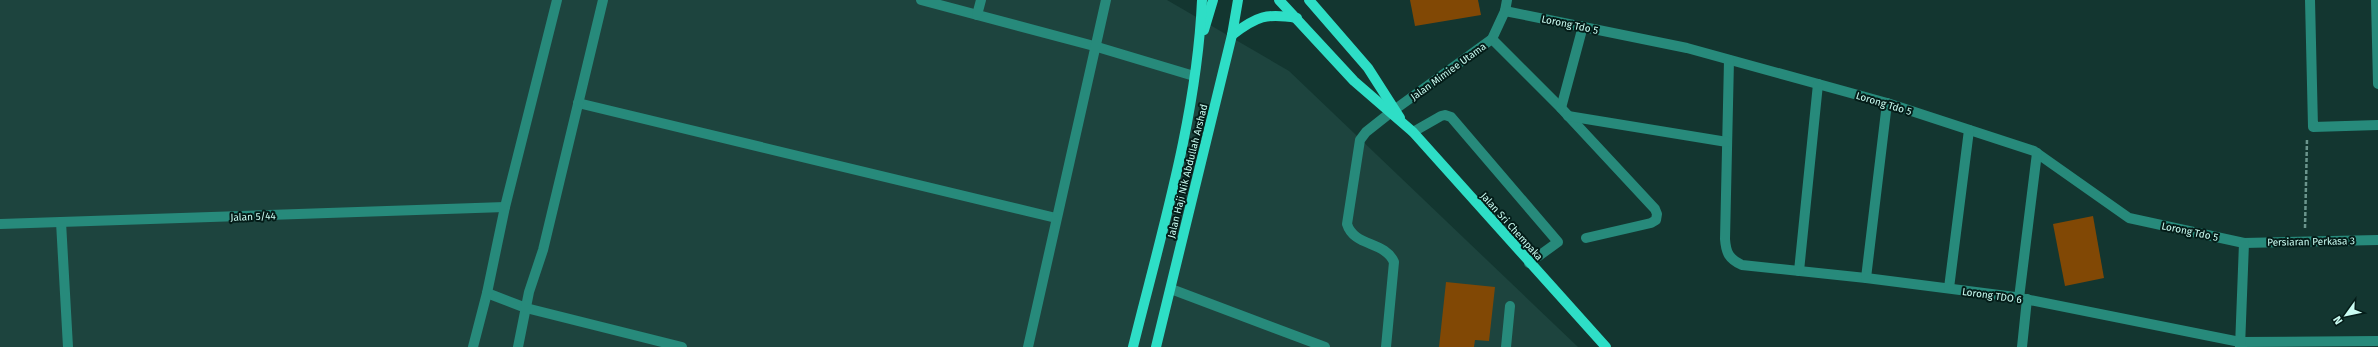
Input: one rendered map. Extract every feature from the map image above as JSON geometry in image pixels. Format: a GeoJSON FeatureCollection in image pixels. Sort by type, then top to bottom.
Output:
{"type":"FeatureCollection","features":[{"type":"Feature","properties":{"kind":"main road","name":"Jalan Haji Nik Abdullah Arshad"},"geometry":{"type":"LineString","coordinates":[[1133,347],[1176,175],[1200,44],[1202,0]]}},
{"type":"Feature","properties":{"kind":"main road"},"geometry":{"type":"LineString","coordinates":[[1200,44],[1213,0]]}},
{"type":"Feature","properties":{"kind":"main road","name":"Jalan Haji Nik Abdullah Arshad"},"geometry":{"type":"LineString","coordinates":[[1156,347],[1232,35],[1238,0]]}},
{"type":"Feature","properties":{"kind":"main road"},"geometry":{"type":"LineString","coordinates":[[1279,0],[1354,81],[1393,111]]}},
{"type":"Feature","properties":{"kind":"main road"},"geometry":{"type":"LineString","coordinates":[[1309,0],[1368,68],[1393,111]]}},
{"type":"Feature","properties":{"kind":"main road"},"geometry":{"type":"LineString","coordinates":[[1232,35],[1250,22],[1262,16],[1275,14],[1297,18]]}},
{"type":"Feature","properties":{"kind":"main road","name":"Jalan Sri Chempaka"},"geometry":{"type":"LineString","coordinates":[[1393,111],[1606,347]]}},
{"type":"Feature","properties":{"kind":"street"},"geometry":{"type":"LineString","coordinates":[[473,347],[487,293],[505,207],[557,0]]}},
{"type":"Feature","properties":{"kind":"street"},"geometry":{"type":"LineString","coordinates":[[518,347],[526,308],[543,250],[603,0]]}},
{"type":"Feature","properties":{"kind":"street"},"geometry":{"type":"LineString","coordinates":[[921,0],[1094,46],[1194,76]]}},
{"type":"Feature","properties":{"kind":"street"},"geometry":{"type":"LineString","coordinates":[[977,15],[980,0]]}},
{"type":"Feature","properties":{"kind":"street"},"geometry":{"type":"LineString","coordinates":[[1028,347],[1094,46],[1106,0]]}},
{"type":"Feature","properties":{"kind":"street","name":"Jalan Mimiee Utama"},"geometry":{"type":"LineString","coordinates":[[1386,347],[1394,262],[1386,252],[1353,235],[1349,230],[1347,217],[1360,140],[1370,129],[1393,111],[1492,39],[1505,11],[1507,0]]}},
{"type":"Feature","properties":{"kind":"street"},"geometry":{"type":"LineString","coordinates":[[2316,0],[2310,0],[2313,127],[2378,125]]}},
{"type":"Feature","properties":{"kind":"street"},"geometry":{"type":"LineString","coordinates":[[2377,3],[2378,84]]}},
{"type":"Feature","properties":{"kind":"street","name":"Lorong Tdo 5"},"geometry":{"type":"LineString","coordinates":[[1505,11],[1687,48],[1887,103],[2037,153],[2126,216],[2244,243]]}},
{"type":"Feature","properties":{"kind":"street"},"geometry":{"type":"LineString","coordinates":[[1565,112],[1583,26]]}},
{"type":"Feature","properties":{"kind":"street"},"geometry":{"type":"LineString","coordinates":[[1492,39],[1565,112],[1655,209],[1657,214],[1656,220],[1651,223],[1586,238]]}},
{"type":"Feature","properties":{"kind":"street"},"geometry":{"type":"LineString","coordinates":[[1565,112],[1727,142],[1729,60]]}},
{"type":"Feature","properties":{"kind":"street"},"geometry":{"type":"LineString","coordinates":[[1799,271],[1818,84]]}},
{"type":"Feature","properties":{"kind":"street"},"geometry":{"type":"LineString","coordinates":[[578,103],[1056,218]]}},
{"type":"Feature","properties":{"kind":"street"},"geometry":{"type":"LineString","coordinates":[[1866,278],[1887,103]]}},
{"type":"Feature","properties":{"kind":"street"},"geometry":{"type":"LineString","coordinates":[[1413,132],[1445,114],[1451,117],[1558,242],[1529,263]]}},
{"type":"Feature","properties":{"kind":"street"},"geometry":{"type":"LineString","coordinates":[[1949,288],[1969,130]]}},
{"type":"Feature","properties":{"kind":"street","name":"Lorong TDO 6"},"geometry":{"type":"LineString","coordinates":[[1727,142],[1726,252],[1732,260],[1742,265],[1949,288],[2023,299],[2240,344],[2378,341]]}},
{"type":"Feature","properties":{"kind":"street"},"geometry":{"type":"LineString","coordinates":[[2022,347],[2023,299],[2037,153]]}},
{"type":"Feature","properties":{"kind":"street","name":"Jalan 5/44"},"geometry":{"type":"LineString","coordinates":[[0,224],[505,207]]}},
{"type":"Feature","properties":{"kind":"street"},"geometry":{"type":"LineString","coordinates":[[60,222],[68,347]]}},
{"type":"Feature","properties":{"kind":"street","name":"Persiaran Perkasa 3"},"geometry":{"type":"LineString","coordinates":[[2244,243],[2378,240]]}},
{"type":"Feature","properties":{"kind":"street"},"geometry":{"type":"LineString","coordinates":[[2240,344],[2244,243]]}},
{"type":"Feature","properties":{"kind":"street"},"geometry":{"type":"LineString","coordinates":[[1170,289],[1326,347]]}},
{"type":"Feature","properties":{"kind":"street"},"geometry":{"type":"LineString","coordinates":[[487,293],[526,308],[682,347]]}},
{"type":"Feature","properties":{"kind":"street"},"geometry":{"type":"LineString","coordinates":[[1506,347],[1510,306]]}},
{"type":"Feature","properties":{"kind":"path"},"geometry":{"type":"LineString","coordinates":[[2305,241],[2307,141],[2313,127]]}},
{"type":"Feature","properties":{"kind":"shaded area"},"geometry":{"type":"Polygon","coordinates":[[[0,0],[1167,0],[1289,71],[1578,347],[0,347],[0,0]]]}},
{"type":"Feature","properties":{"kind":"building"},"geometry":{"type":"Polygon","coordinates":[[[1410,0],[1478,0],[1481,15],[1415,26],[1410,0]]]}},
{"type":"Feature","properties":{"kind":"building"},"geometry":{"type":"Polygon","coordinates":[[[2093,216],[2104,278],[2065,286],[2053,224],[2093,216]]]}},
{"type":"Feature","properties":{"kind":"building"},"geometry":{"type":"Polygon","coordinates":[[[1446,282],[1495,287],[1489,341],[1475,340],[1474,347],[1439,347],[1446,282]]]}}]}
